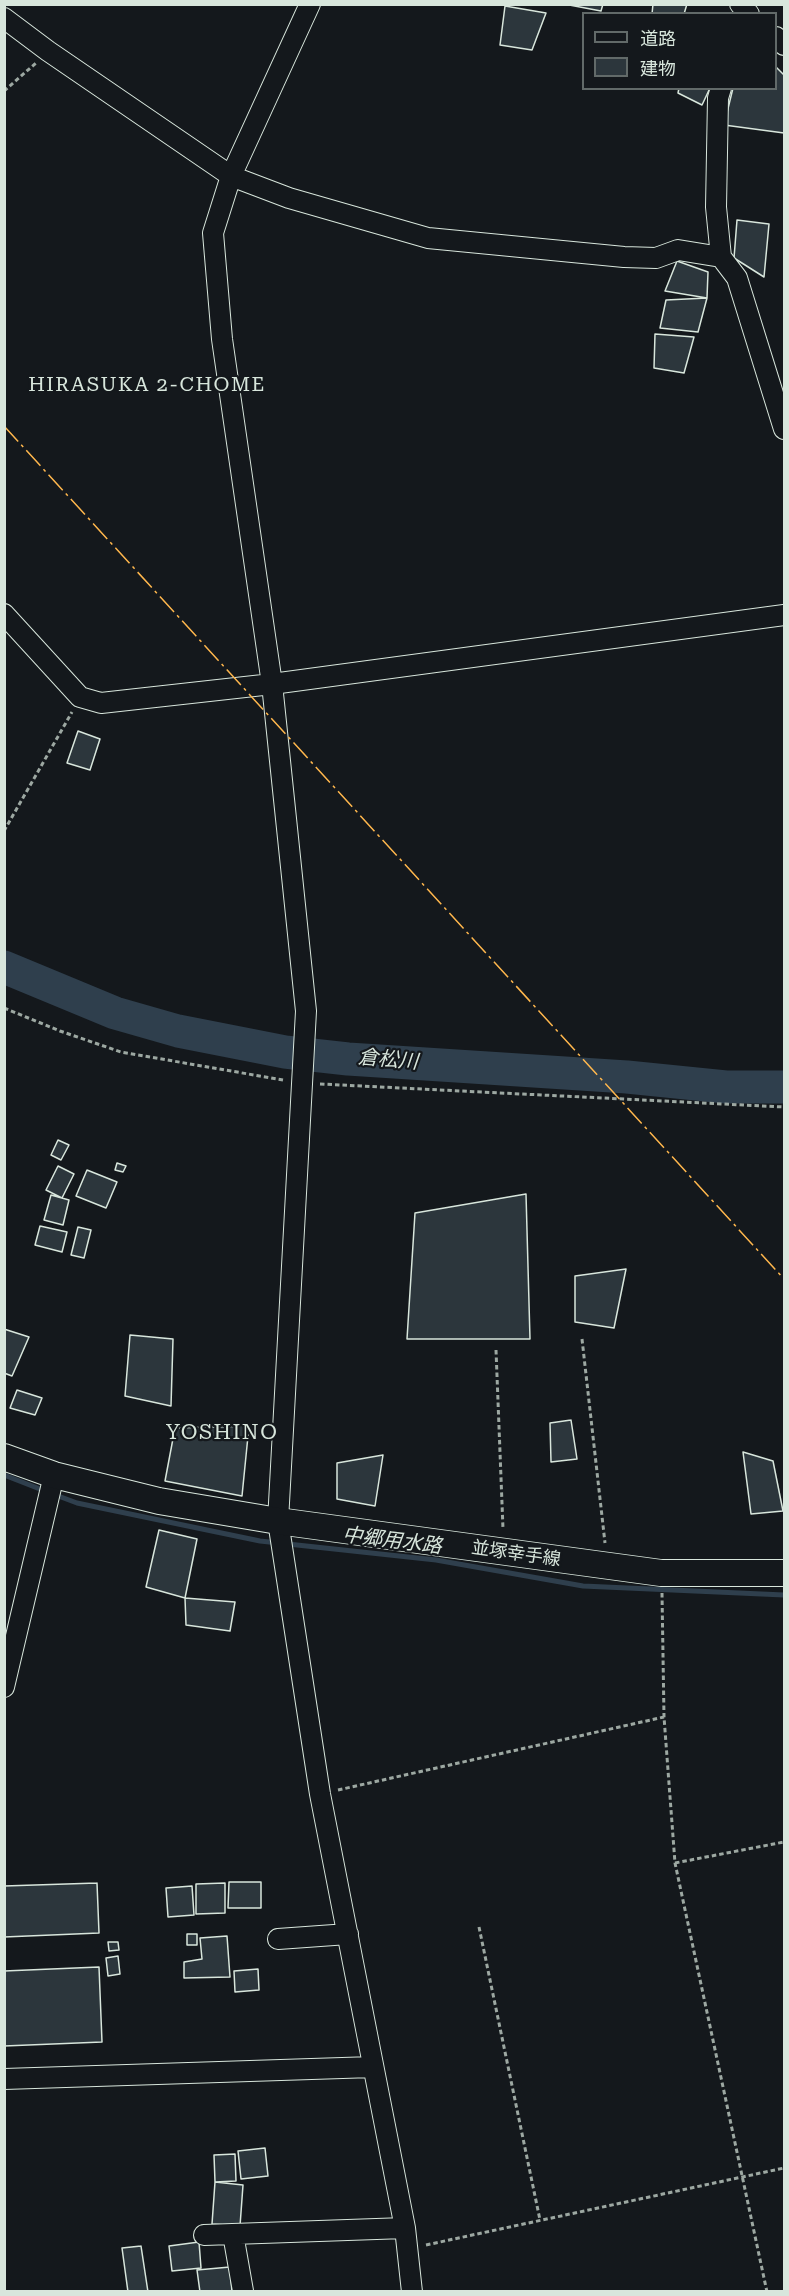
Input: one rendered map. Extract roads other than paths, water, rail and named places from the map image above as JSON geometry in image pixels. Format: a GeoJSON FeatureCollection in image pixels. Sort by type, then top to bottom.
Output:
{"type":"FeatureCollection","features":[{"type":"Feature","properties":{"kind":"main road","name":"並塚幸手線"},"geometry":{"type":"LineString","coordinates":[[4,1457],[54,1475],[159,1501],[278,1521],[661,1574],[784,1573]]}},
{"type":"Feature","properties":{"kind":"street"},"geometry":{"type":"LineString","coordinates":[[310,4],[231,176],[213,233],[222,339],[272,684],[306,1011],[305,1080],[278,1521],[320,1794],[405,2228],[412,2292]]}},
{"type":"Feature","properties":{"kind":"street"},"geometry":{"type":"LineString","coordinates":[[4,18],[48,51],[231,176],[289,198],[428,238],[624,257],[656,258],[678,250],[721,257]]}},
{"type":"Feature","properties":{"kind":"street"},"geometry":{"type":"LineString","coordinates":[[721,90],[718,98],[716,207],[721,257],[737,278],[784,429]]}},
{"type":"Feature","properties":{"kind":"street"},"geometry":{"type":"LineString","coordinates":[[4,614],[80,697],[101,703],[272,684],[784,615]]}},
{"type":"Feature","properties":{"kind":"street"},"geometry":{"type":"LineString","coordinates":[[4,1687],[54,1475]]}},
{"type":"Feature","properties":{"kind":"street"},"geometry":{"type":"LineString","coordinates":[[278,1939],[348,1934]]}},
{"type":"Feature","properties":{"kind":"street"},"geometry":{"type":"LineString","coordinates":[[4,2079],[373,2067]]}},
{"type":"Feature","properties":{"kind":"street"},"geometry":{"type":"LineString","coordinates":[[204,2235],[405,2228]]}},
{"type":"Feature","properties":{"kind":"street"},"geometry":{"type":"LineString","coordinates":[[233,2234],[243,2291]]}},
{"type":"Feature","properties":{"kind":"waterway","name":"倉松川"},"geometry":{"type":"LineString","coordinates":[[4,967],[115,1013],[178,1031],[285,1052],[348,1059],[627,1077],[726,1087],[784,1087]]}},
{"type":"Feature","properties":{"kind":"waterway","name":"中郷用水路"},"geometry":{"type":"LineString","coordinates":[[4,1475],[45,1491]]}},
{"type":"Feature","properties":{"kind":"waterway","name":"中郷用水路"},"geometry":{"type":"LineString","coordinates":[[53,1494],[77,1503],[260,1541],[436,1560],[583,1586],[784,1595]]}},
{"type":"Feature","properties":{"kind":"district","name":"HIRASUKA 2-CHOME"},"geometry":{"type":"Point","coordinates":[147,385]}},
{"type":"Feature","properties":{"kind":"district","name":"YOSHINO"},"geometry":{"type":"Point","coordinates":[222,1433]}}]}
